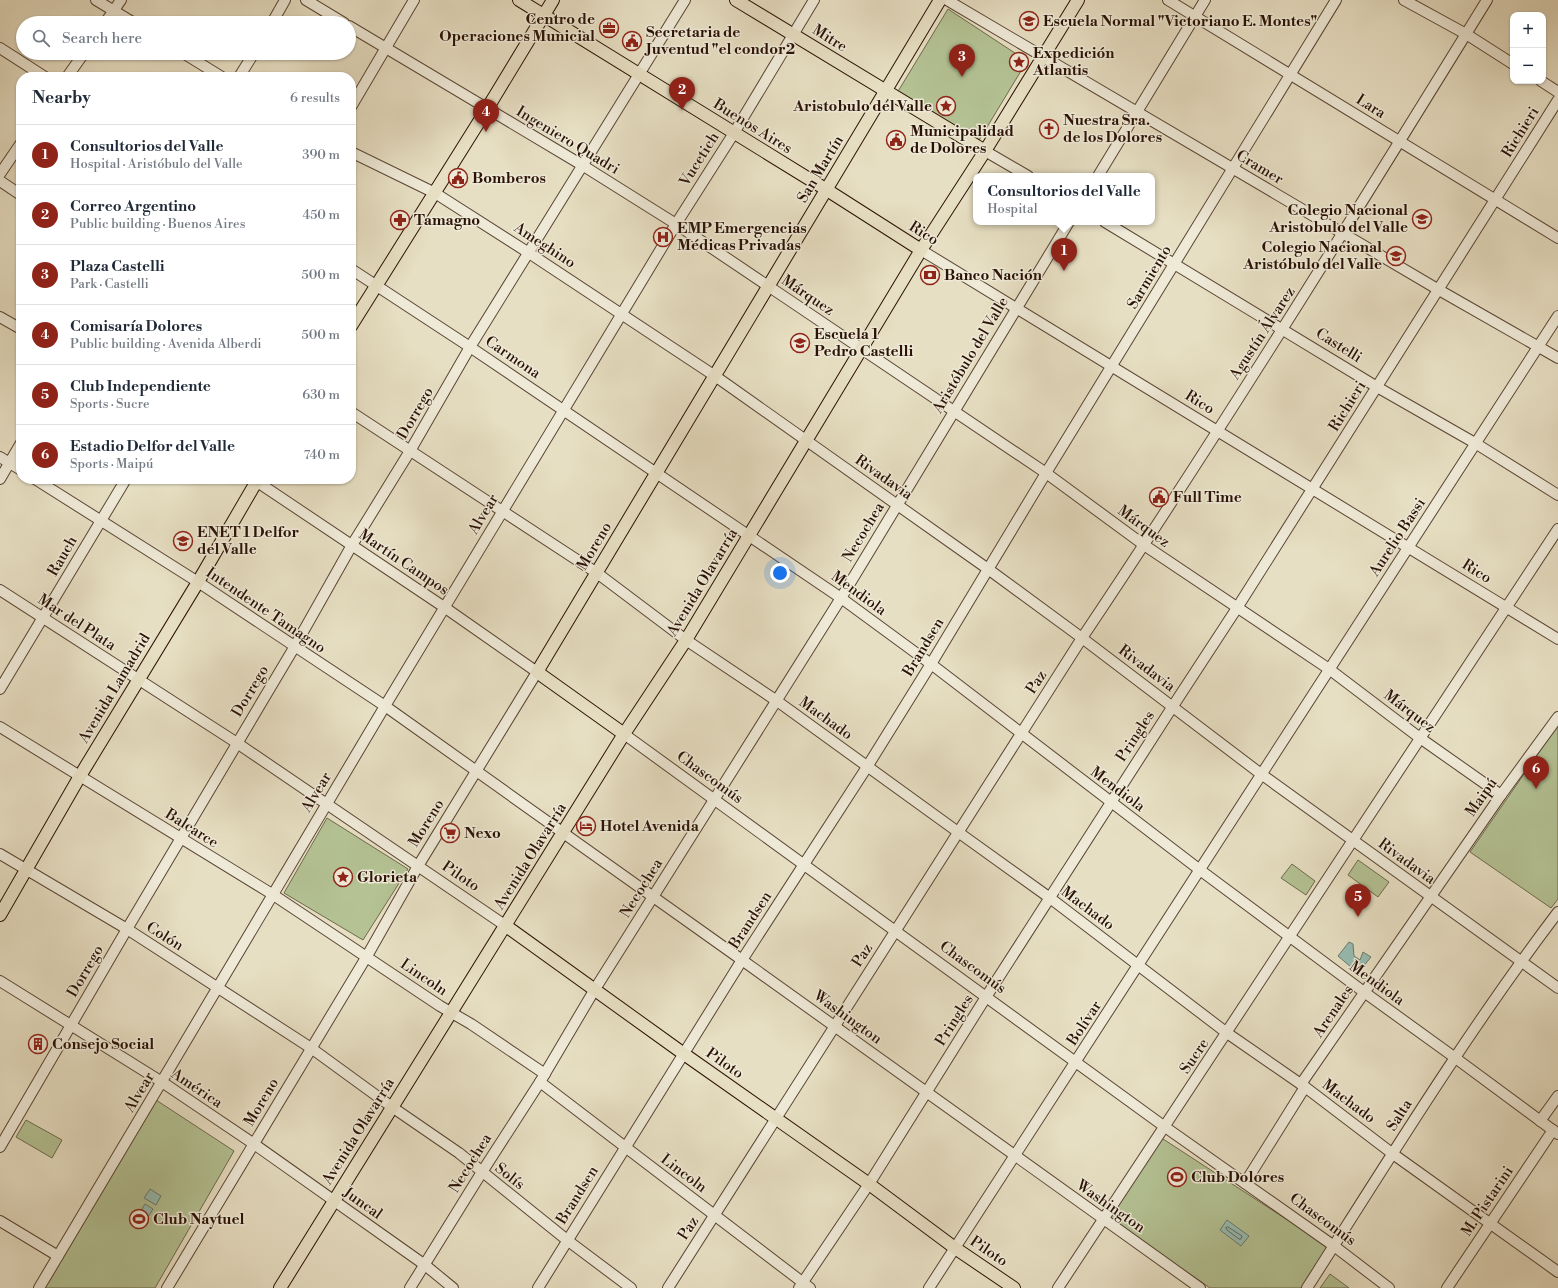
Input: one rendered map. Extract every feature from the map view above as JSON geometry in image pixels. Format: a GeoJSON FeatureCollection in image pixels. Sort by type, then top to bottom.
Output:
{"type":"FeatureCollection","features":[{"type":"Feature","properties":{"kind":"main road","name":"Buenos Aires"},"geometry":{"type":"LineString","coordinates":[[519,0],[827,190]]}},
{"type":"Feature","properties":{"kind":"main road"},"geometry":{"type":"LineString","coordinates":[[356,318],[435,193],[553,0]]}},
{"type":"Feature","properties":{"kind":"main road","name":"Mitre"},"geometry":{"type":"LineString","coordinates":[[736,0],[886,91]]}},
{"type":"Feature","properties":{"kind":"main road","name":"San Martín"},"geometry":{"type":"LineString","coordinates":[[715,376],[940,0]]}},
{"type":"Feature","properties":{"kind":"main road","name":"Avenida Olavarría"},"geometry":{"type":"LineString","coordinates":[[280,1288],[564,833],[624,734],[686,640],[921,250],[985,151],[1078,0]]}},
{"type":"Feature","properties":{"kind":"main road"},"geometry":{"type":"LineString","coordinates":[[886,91],[985,151]]}},
{"type":"Feature","properties":{"kind":"main road","name":"Rico"},"geometry":{"type":"LineString","coordinates":[[827,190],[921,250]]}},
{"type":"Feature","properties":{"kind":"main road","name":"Moreno"},"geometry":{"type":"LineString","coordinates":[[537,672],[715,376]]}},
{"type":"Feature","properties":{"kind":"main road","name":"Avenida Lamadrid"},"geometry":{"type":"LineString","coordinates":[[0,915],[80,776],[198,582],[254,484]]}},
{"type":"Feature","properties":{"kind":"main road","name":"Chascomús"},"geometry":{"type":"LineString","coordinates":[[537,672],[624,734]]}},
{"type":"Feature","properties":{"kind":"main road","name":"Piloto"},"geometry":{"type":"LineString","coordinates":[[506,926],[684,1054],[869,1184],[955,1248],[1014,1288]]}},
{"type":"Feature","properties":{"kind":"street"},"geometry":{"type":"LineString","coordinates":[[96,0],[122,16]]}},
{"type":"Feature","properties":{"kind":"street"},"geometry":{"type":"LineString","coordinates":[[110,16],[121,0]]}},
{"type":"Feature","properties":{"kind":"street"},"geometry":{"type":"LineString","coordinates":[[276,16],[285,0]]}},
{"type":"Feature","properties":{"kind":"street"},"geometry":{"type":"LineString","coordinates":[[306,0],[332,16]]}},
{"type":"Feature","properties":{"kind":"street"},"geometry":{"type":"LineString","coordinates":[[356,99],[414,0]]}},
{"type":"Feature","properties":{"kind":"street","name":"Dorrego"},"geometry":{"type":"LineString","coordinates":[[0,1147],[352,545],[410,451],[470,347],[685,0]]}},
{"type":"Feature","properties":{"kind":"street","name":"Vucetich"},"geometry":{"type":"LineString","coordinates":[[622,314],[814,0]]}},
{"type":"Feature","properties":{"kind":"street","name":"Cramer"},"geometry":{"type":"LineString","coordinates":[[947,0],[1438,290],[1558,358]]}},
{"type":"Feature","properties":{"kind":"street","name":"Lara"},"geometry":{"type":"LineString","coordinates":[[1168,0],[1558,238]]}},
{"type":"Feature","properties":{"kind":"street"},"geometry":{"type":"LineString","coordinates":[[1100,173],[1205,0]]}},
{"type":"Feature","properties":{"kind":"street","name":"Sarmiento"},"geometry":{"type":"LineString","coordinates":[[988,569],[1336,0]]}},
{"type":"Feature","properties":{"kind":"street"},"geometry":{"type":"LineString","coordinates":[[1404,0],[1466,34],[1510,62]]}},
{"type":"Feature","properties":{"kind":"street","name":"Agustín Álvarez"},"geometry":{"type":"LineString","coordinates":[[1082,638],[1144,545],[1283,329],[1487,0]]}},
{"type":"Feature","properties":{"kind":"street","name":"Ingeniero Quadri"},"geometry":{"type":"LineString","coordinates":[[356,30],[582,165],[676,224],[768,286]]}},
{"type":"Feature","properties":{"kind":"street"},"geometry":{"type":"LineString","coordinates":[[0,48],[16,59]]}},
{"type":"Feature","properties":{"kind":"street"},"geometry":{"type":"LineString","coordinates":[[18,60],[36,72]]}},
{"type":"Feature","properties":{"kind":"street"},"geometry":{"type":"LineString","coordinates":[[71,72],[79,60]]}},
{"type":"Feature","properties":{"kind":"street"},"geometry":{"type":"LineString","coordinates":[[194,60],[214,72]]}},
{"type":"Feature","properties":{"kind":"street"},"geometry":{"type":"LineString","coordinates":[[242,72],[250,60]]}},
{"type":"Feature","properties":{"kind":"street"},"geometry":{"type":"LineString","coordinates":[[1546,84],[1558,92]]}},
{"type":"Feature","properties":{"kind":"street","name":"Richieri"},"geometry":{"type":"LineString","coordinates":[[1173,706],[1237,608],[1558,100]]}},
{"type":"Feature","properties":{"kind":"street"},"geometry":{"type":"LineString","coordinates":[[0,174],[16,151]]}},
{"type":"Feature","properties":{"kind":"street"},"geometry":{"type":"LineString","coordinates":[[985,151],[1023,173]]}},
{"type":"Feature","properties":{"kind":"street","name":"Ameghino"},"geometry":{"type":"LineString","coordinates":[[356,154],[435,193],[529,253],[715,376]]}},
{"type":"Feature","properties":{"kind":"street"},"geometry":{"type":"LineString","coordinates":[[0,181],[16,192]]}},
{"type":"Feature","properties":{"kind":"street","name":"Aristóbulo del Valle"},"geometry":{"type":"LineString","coordinates":[[897,504],[1067,225]]}},
{"type":"Feature","properties":{"kind":"street","name":"Castelli"},"geometry":{"type":"LineString","coordinates":[[1110,225],[1377,387],[1475,443],[1558,495]]}},
{"type":"Feature","properties":{"kind":"street","name":"Rico"},"geometry":{"type":"LineString","coordinates":[[921,250],[1558,639]]}},
{"type":"Feature","properties":{"kind":"street","name":"Carmona"},"geometry":{"type":"LineString","coordinates":[[356,271],[656,473]]}},
{"type":"Feature","properties":{"kind":"street","name":"Márquez"},"geometry":{"type":"LineString","coordinates":[[768,286],[1046,473],[1144,545],[1329,669],[1420,738],[1501,795]]}},
{"type":"Feature","properties":{"kind":"street","name":"Alvear"},"geometry":{"type":"LineString","coordinates":[[39,1288],[272,894],[622,314]]}},
{"type":"Feature","properties":{"kind":"street","name":"Aurelio Bassi"},"geometry":{"type":"LineString","coordinates":[[1261,774],[1558,316]]}},
{"type":"Feature","properties":{"kind":"street"},"geometry":{"type":"LineString","coordinates":[[0,317],[16,326]]}},
{"type":"Feature","properties":{"kind":"street","name":"Rivadavia"},"geometry":{"type":"LineString","coordinates":[[715,376],[988,569],[1173,706],[1261,774],[1558,988]]}},
{"type":"Feature","properties":{"kind":"street","name":"Machado"},"geometry":{"type":"LineString","coordinates":[[356,415],[597,573],[686,640],[777,701],[1050,898],[1227,1033],[1303,1086],[1393,1154],[1558,1272]]}},
{"type":"Feature","properties":{"kind":"street"},"geometry":{"type":"LineString","coordinates":[[0,478],[16,451]]}},
{"type":"Feature","properties":{"kind":"street"},"geometry":{"type":"LineString","coordinates":[[0,457],[16,467]]}},
{"type":"Feature","properties":{"kind":"street","name":"Mendiola"},"geometry":{"type":"LineString","coordinates":[[656,473],[841,598],[931,664],[1200,870],[1555,1132]]}},
{"type":"Feature","properties":{"kind":"street","name":"Intendente Tamagno"},"geometry":{"type":"LineString","coordinates":[[43,484],[198,582],[385,706],[477,772]]}},
{"type":"Feature","properties":{"kind":"street","name":"Rauch"},"geometry":{"type":"LineString","coordinates":[[0,689],[44,618],[100,520],[123,484]]}},
{"type":"Feature","properties":{"kind":"street","name":"Martín Campos"},"geometry":{"type":"LineString","coordinates":[[262,484],[537,672]]}},
{"type":"Feature","properties":{"kind":"street","name":"Necochea"},"geometry":{"type":"LineString","coordinates":[[410,1288],[482,1172],[543,1078],[595,989],[777,701],[897,504]]}},
{"type":"Feature","properties":{"kind":"street","name":"Sucre"},"geometry":{"type":"LineString","coordinates":[[1058,1288],[1105,1219],[1558,529]]}},
{"type":"Feature","properties":{"kind":"street","name":"Brandsen"},"geometry":{"type":"LineString","coordinates":[[538,1288],[742,960],[867,767],[988,569]]}},
{"type":"Feature","properties":{"kind":"street","name":"Mar del Plata"},"geometry":{"type":"LineString","coordinates":[[0,590],[237,743],[418,866]]}},
{"type":"Feature","properties":{"kind":"street","name":"Paz"},"geometry":{"type":"LineString","coordinates":[[668,1288],[775,1117],[896,931],[1082,638]]}},
{"type":"Feature","properties":{"kind":"street","name":"Moreno"},"geometry":{"type":"LineString","coordinates":[[167,1288],[367,956],[418,866],[537,672]]}},
{"type":"Feature","properties":{"kind":"street","name":"Pringles"},"geometry":{"type":"LineString","coordinates":[[804,1286],[986,997],[1173,706]]}},
{"type":"Feature","properties":{"kind":"street","name":"Maipú"},"geometry":{"type":"LineString","coordinates":[[1430,897],[1501,795],[1558,717]]}},
{"type":"Feature","properties":{"kind":"street","name":"Balcarce"},"geometry":{"type":"LineString","coordinates":[[0,727],[272,894],[367,956]]}},
{"type":"Feature","properties":{"kind":"street","name":"Chascomús"},"geometry":{"type":"LineString","coordinates":[[624,734],[714,801],[896,931],[1165,1127],[1334,1246],[1389,1288]]}},
{"type":"Feature","properties":{"kind":"street","name":"Washington"},"geometry":{"type":"LineString","coordinates":[[477,772],[1105,1219],[1194,1286]]}},
{"type":"Feature","properties":{"kind":"street","name":"Bolívar"},"geometry":{"type":"LineString","coordinates":[[929,1288],[1261,774]]}},
{"type":"Feature","properties":{"kind":"street","name":"Colón"},"geometry":{"type":"LineString","coordinates":[[0,854],[127,929],[311,1048]]}},
{"type":"Feature","properties":{"kind":"street","name":"Piloto"},"geometry":{"type":"LineString","coordinates":[[418,866],[506,926]]}},
{"type":"Feature","properties":{"kind":"street","name":"Arenales"},"geometry":{"type":"LineString","coordinates":[[1245,1183],[1303,1086],[1364,992],[1430,897]]}},
{"type":"Feature","properties":{"kind":"street","name":"Salta"},"geometry":{"type":"LineString","coordinates":[[1306,1288],[1454,1057],[1521,961],[1558,912]]}},
{"type":"Feature","properties":{"kind":"street","name":"Lincoln"},"geometry":{"type":"LineString","coordinates":[[367,956],[451,1012],[543,1078],[625,1147],[715,1214],[804,1286]]}},
{"type":"Feature","properties":{"kind":"street","name":"América"},"geometry":{"type":"LineString","coordinates":[[0,981],[162,1082],[254,1144]]}},
{"type":"Feature","properties":{"kind":"street","name":"Solís"},"geometry":{"type":"LineString","coordinates":[[311,1048],[392,1108],[459,1153],[567,1240],[631,1288]]}},
{"type":"Feature","properties":{"kind":"street"},"geometry":{"type":"LineString","coordinates":[[1540,1121],[1558,1096]]}},
{"type":"Feature","properties":{"kind":"street","name":"M. Pistarini"},"geometry":{"type":"LineString","coordinates":[[1446,1288],[1489,1223],[1555,1132]]}},
{"type":"Feature","properties":{"kind":"street","name":"Juncal"},"geometry":{"type":"LineString","coordinates":[[254,1144],[425,1266],[453,1288]]}},
{"type":"Feature","properties":{"kind":"street"},"geometry":{"type":"LineString","coordinates":[[0,1221],[58,1256]]}},
{"type":"Feature","properties":{"kind":"green space"},"geometry":{"type":"Polygon","coordinates":[[[948,9],[1027,61],[978,142],[897,93],[948,9]]]}},
{"type":"Feature","properties":{"kind":"green space"},"geometry":{"type":"Polygon","coordinates":[[[1558,725],[1558,899],[1551,908],[1470,852],[1558,725]]]}},
{"type":"Feature","properties":{"kind":"green space"},"geometry":{"type":"Polygon","coordinates":[[[327,818],[408,869],[363,940],[284,893],[327,818]]]}},
{"type":"Feature","properties":{"kind":"green space"},"geometry":{"type":"Polygon","coordinates":[[[1358,860],[1389,882],[1378,897],[1348,875],[1358,860]]]}},
{"type":"Feature","properties":{"kind":"green space"},"geometry":{"type":"Polygon","coordinates":[[[1292,864],[1315,881],[1306,895],[1281,878],[1292,864]]]}},
{"type":"Feature","properties":{"kind":"green space","name":"Club Naytuel"},"geometry":{"type":"Polygon","coordinates":[[[153,1098],[234,1151],[155,1288],[45,1288],[153,1098]]]}},
{"type":"Feature","properties":{"kind":"green space"},"geometry":{"type":"Polygon","coordinates":[[[26,1120],[62,1140],[52,1158],[16,1137],[26,1120]]]}},
{"type":"Feature","properties":{"kind":"green space","name":"Club Dolores"},"geometry":{"type":"Polygon","coordinates":[[[1160,1137],[1329,1247],[1303,1288],[1210,1288],[1107,1217],[1160,1137]]]}},
{"type":"Feature","properties":{"kind":"green space"},"geometry":{"type":"Polygon","coordinates":[[[1330,1274],[1349,1288],[1320,1288],[1330,1274]]]}},
{"type":"Feature","properties":{"kind":"water"},"geometry":{"type":"Polygon","coordinates":[[[1349,942],[1353,944],[1354,956],[1360,960],[1363,952],[1371,957],[1358,973],[1338,956],[1349,942]]]}},
{"type":"Feature","properties":{"kind":"water"},"geometry":{"type":"Polygon","coordinates":[[[150,1189],[161,1196],[156,1205],[144,1198],[150,1189]]]}},
{"type":"Feature","properties":{"kind":"water"},"geometry":{"type":"Polygon","coordinates":[[[145,1204],[153,1209],[143,1225],[135,1220],[145,1204]]]}},
{"type":"Feature","properties":{"kind":"water"},"geometry":{"type":"Polygon","coordinates":[[[1227,1220],[1249,1236],[1241,1246],[1220,1230],[1227,1220]]]}},
{"type":"Feature","properties":{"kind":"place","name":"Escuela Normal \"Victoriano E. Montes\""},"geometry":{"type":"Point","coordinates":[1029,21]}},
{"type":"Feature","properties":{"kind":"place","name":"Centro de Operaciones Municial"},"geometry":{"type":"Point","coordinates":[609,28]}},
{"type":"Feature","properties":{"kind":"place","name":"Secretaria de Juventud \"el condor2"},"geometry":{"type":"Point","coordinates":[632,41]}},
{"type":"Feature","properties":{"kind":"place","name":"Expedición Atlantis"},"geometry":{"type":"Point","coordinates":[1019,62]}},
{"type":"Feature","properties":{"kind":"place","name":"Plaza Castelli"},"geometry":{"type":"Point","coordinates":[962,77]}},
{"type":"Feature","properties":{"kind":"place","name":"Aristobulo del Valle"},"geometry":{"type":"Point","coordinates":[946,106]}},
{"type":"Feature","properties":{"kind":"place","name":"Correo Argentino"},"geometry":{"type":"Point","coordinates":[682,110]}},
{"type":"Feature","properties":{"kind":"place","name":"Nuestra Sra. de los Dolores"},"geometry":{"type":"Point","coordinates":[1049,129]}},
{"type":"Feature","properties":{"kind":"place","name":"Comisaría Dolores"},"geometry":{"type":"Point","coordinates":[486,132]}},
{"type":"Feature","properties":{"kind":"place","name":"Municipalidad de Dolores"},"geometry":{"type":"Point","coordinates":[896,140]}},
{"type":"Feature","properties":{"kind":"place","name":"Bomberos"},"geometry":{"type":"Point","coordinates":[458,178]}},
{"type":"Feature","properties":{"kind":"place","name":"Colegio Nacional Aristobulo del Valle"},"geometry":{"type":"Point","coordinates":[1422,219]}},
{"type":"Feature","properties":{"kind":"place","name":"Tamagno"},"geometry":{"type":"Point","coordinates":[400,220]}},
{"type":"Feature","properties":{"kind":"place","name":"EMP Emergencias Médicas Privadas"},"geometry":{"type":"Point","coordinates":[663,237]}},
{"type":"Feature","properties":{"kind":"place","name":"Colegio Nacional Aristóbulo del Valle"},"geometry":{"type":"Point","coordinates":[1396,256]}},
{"type":"Feature","properties":{"kind":"place","name":"Consultorios del Valle"},"geometry":{"type":"Point","coordinates":[1064,271]}},
{"type":"Feature","properties":{"kind":"place","name":"Banco Nación"},"geometry":{"type":"Point","coordinates":[930,275]}},
{"type":"Feature","properties":{"kind":"place","name":"Escuela 1 Pedro Castelli"},"geometry":{"type":"Point","coordinates":[800,343]}},
{"type":"Feature","properties":{"kind":"place","name":"Full Time"},"geometry":{"type":"Point","coordinates":[1159,497]}},
{"type":"Feature","properties":{"kind":"place","name":"ENET 1 Delfor del Valle"},"geometry":{"type":"Point","coordinates":[183,541]}},
{"type":"Feature","properties":{"kind":"place","name":"Estadio Delfor del Valle"},"geometry":{"type":"Point","coordinates":[1536,789]}},
{"type":"Feature","properties":{"kind":"place","name":"Hotel Avenida"},"geometry":{"type":"Point","coordinates":[586,826]}},
{"type":"Feature","properties":{"kind":"place","name":"Nexo"},"geometry":{"type":"Point","coordinates":[450,833]}},
{"type":"Feature","properties":{"kind":"place","name":"Glorieta"},"geometry":{"type":"Point","coordinates":[343,877]}},
{"type":"Feature","properties":{"kind":"place","name":"Club Independiente"},"geometry":{"type":"Point","coordinates":[1358,917]}},
{"type":"Feature","properties":{"kind":"place","name":"Consejo Social"},"geometry":{"type":"Point","coordinates":[38,1044]}},
{"type":"Feature","properties":{"kind":"place","name":"Club Dolores"},"geometry":{"type":"Point","coordinates":[1177,1177]}},
{"type":"Feature","properties":{"kind":"place","name":"Club Naytuel"},"geometry":{"type":"Point","coordinates":[139,1219]}}]}
